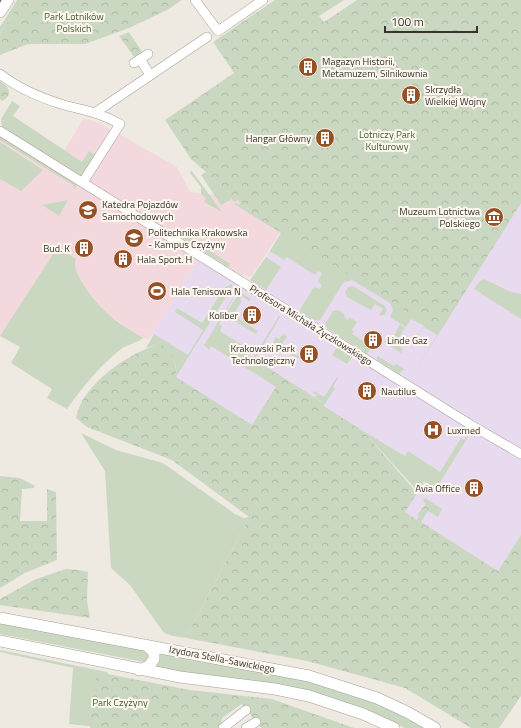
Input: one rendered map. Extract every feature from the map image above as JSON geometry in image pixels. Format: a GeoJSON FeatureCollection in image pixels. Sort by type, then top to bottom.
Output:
{"type":"FeatureCollection","features":[{"type":"Feature","properties":{"kind":"main road"},"geometry":{"type":"LineString","coordinates":[[0,12],[8,0]]}},
{"type":"Feature","properties":{"kind":"main road","name":"Izydora Stella-Sawickiego"},"geometry":{"type":"LineString","coordinates":[[0,618],[329,681],[377,698],[407,712],[435,728]]}},
{"type":"Feature","properties":{"kind":"main road","name":"Izydora Stella-Sawickiego"},"geometry":{"type":"LineString","coordinates":[[0,641],[139,670],[218,683],[275,689],[309,696],[363,714],[394,728]]}},
{"type":"Feature","properties":{"kind":"main road"},"geometry":{"type":"LineString","coordinates":[[139,670],[149,666],[154,659],[154,652],[146,645]]}},
{"type":"Feature","properties":{"kind":"street"},"geometry":{"type":"LineString","coordinates":[[195,0],[218,32],[264,0]]}},
{"type":"Feature","properties":{"kind":"street"},"geometry":{"type":"LineString","coordinates":[[96,112],[207,36]]}},
{"type":"Feature","properties":{"kind":"street"},"geometry":{"type":"LineString","coordinates":[[141,59],[150,75]]}},
{"type":"Feature","properties":{"kind":"street"},"geometry":{"type":"LineString","coordinates":[[0,74],[17,87],[32,94],[64,105],[96,112],[120,124],[83,182]]}},
{"type":"Feature","properties":{"kind":"street","name":"Profesora Michała Życzkowskiego"},"geometry":{"type":"LineString","coordinates":[[0,131],[471,425],[521,454]]}},
{"type":"Feature","properties":{"kind":"street"},"geometry":{"type":"LineString","coordinates":[[223,728],[224,725],[246,710]]}},
{"type":"Feature","properties":{"kind":"street"},"geometry":{"type":"LineString","coordinates":[[246,728],[256,722]]}},
{"type":"Feature","properties":{"kind":"shaded area","name":"Politechnika Krakowska - Kampus Czyżyny"},"geometry":{"type":"Polygon","coordinates":[[[84,118],[99,123],[177,167],[190,192],[233,197],[259,219],[280,232],[252,276],[248,277],[244,274],[240,280],[201,256],[149,339],[143,338],[107,314],[84,287],[77,275],[75,263],[57,248],[0,337],[0,136],[64,151],[84,118]]]}},
{"type":"Feature","properties":{"kind":"shaded area"},"geometry":{"type":"Polygon","coordinates":[[[521,203],[521,536],[498,571],[404,513],[427,475],[281,382],[252,426],[175,377],[186,355],[152,334],[201,256],[247,288],[281,233],[440,332],[521,203]]]}},
{"type":"Feature","properties":{"kind":"green space"},"geometry":{"type":"Polygon","coordinates":[[[17,0],[23,0],[0,33],[0,27],[17,0]]]}},
{"type":"Feature","properties":{"kind":"green space","name":"Park Lotników Polskich"},"geometry":{"type":"Polygon","coordinates":[[[22,0],[182,0],[167,10],[129,28],[85,44],[28,44],[0,55],[0,34],[22,0]]]}},
{"type":"Feature","properties":{"kind":"green space","name":"Lotniczy Park Kulturowy"},"geometry":{"type":"Polygon","coordinates":[[[275,0],[344,0],[319,16],[324,22],[357,0],[521,0],[521,203],[440,332],[259,219],[191,159],[165,120],[234,73],[213,42],[275,0]]]}},
{"type":"Feature","properties":{"kind":"green space"},"geometry":{"type":"Polygon","coordinates":[[[129,32],[143,53],[135,58],[119,36],[129,32]]]}},
{"type":"Feature","properties":{"kind":"green space"},"geometry":{"type":"Polygon","coordinates":[[[0,81],[6,85],[9,91],[6,99],[2,101],[0,99],[0,81]]]}},
{"type":"Feature","properties":{"kind":"green space"},"geometry":{"type":"Polygon","coordinates":[[[12,101],[20,106],[13,116],[82,162],[89,151],[95,155],[83,175],[79,176],[2,128],[1,119],[12,101]]]}},
{"type":"Feature","properties":{"kind":"green space"},"geometry":{"type":"Polygon","coordinates":[[[0,135],[77,183],[75,190],[73,185],[0,140],[0,135]]]}},
{"type":"Feature","properties":{"kind":"green space"},"geometry":{"type":"Polygon","coordinates":[[[0,142],[43,170],[21,191],[0,179],[0,142]]]}},
{"type":"Feature","properties":{"kind":"green space"},"geometry":{"type":"Polygon","coordinates":[[[191,170],[222,212],[204,202],[206,198],[201,194],[201,187],[190,173],[191,170]]]}},
{"type":"Feature","properties":{"kind":"green space"},"geometry":{"type":"Polygon","coordinates":[[[206,172],[238,200],[234,202],[232,199],[221,205],[201,175],[206,172]]]}},
{"type":"Feature","properties":{"kind":"green space"},"geometry":{"type":"Polygon","coordinates":[[[68,200],[59,216],[42,205],[68,200]]]}},
{"type":"Feature","properties":{"kind":"green space"},"geometry":{"type":"Polygon","coordinates":[[[239,201],[259,219],[521,203],[415,371],[437,335],[424,327],[412,344],[424,326],[411,319],[406,327],[390,317],[393,310],[390,303],[352,280],[343,283],[320,320],[314,320],[299,311],[314,287],[320,289],[322,286],[318,281],[322,273],[318,271],[315,275],[287,257],[284,260],[270,251],[281,233],[234,204],[240,204],[239,201]]]}},
{"type":"Feature","properties":{"kind":"green space"},"geometry":{"type":"Polygon","coordinates":[[[178,229],[230,264],[228,267],[176,234],[178,229]]]}},
{"type":"Feature","properties":{"kind":"green space"},"geometry":{"type":"Polygon","coordinates":[[[57,248],[76,259],[75,265],[81,280],[91,296],[103,309],[115,320],[143,338],[121,349],[98,370],[67,409],[47,398],[52,389],[11,363],[20,347],[0,336],[57,248]]]}},
{"type":"Feature","properties":{"kind":"green space"},"geometry":{"type":"Polygon","coordinates":[[[266,257],[281,267],[266,290],[250,280],[266,257]]]}},
{"type":"Feature","properties":{"kind":"green space"},"geometry":{"type":"Polygon","coordinates":[[[484,279],[511,292],[521,294],[521,319],[474,289],[480,281],[484,279]]]}},
{"type":"Feature","properties":{"kind":"green space"},"geometry":{"type":"Polygon","coordinates":[[[232,284],[232,287],[176,377],[176,365],[169,355],[156,345],[146,348],[154,334],[188,355],[203,330],[175,312],[177,308],[202,323],[225,287],[232,284]]]}},
{"type":"Feature","properties":{"kind":"green space"},"geometry":{"type":"Polygon","coordinates":[[[353,286],[385,306],[387,310],[385,315],[379,315],[383,309],[375,304],[371,310],[347,297],[345,292],[348,287],[353,286]]]}},
{"type":"Feature","properties":{"kind":"green space"},"geometry":{"type":"Polygon","coordinates":[[[239,288],[219,324],[222,326],[220,331],[247,348],[244,353],[253,358],[279,316],[280,317],[255,359],[260,362],[263,359],[267,362],[259,376],[211,346],[209,350],[204,345],[239,288]]]}},
{"type":"Feature","properties":{"kind":"green space"},"geometry":{"type":"Polygon","coordinates":[[[240,292],[251,299],[249,301],[242,296],[240,299],[242,301],[232,314],[258,331],[256,334],[225,315],[240,292]]]}},
{"type":"Feature","properties":{"kind":"green space"},"geometry":{"type":"Polygon","coordinates":[[[338,310],[345,315],[344,317],[348,320],[349,317],[357,322],[352,330],[354,332],[352,334],[372,347],[367,354],[327,328],[325,324],[333,311],[338,310]]]}},
{"type":"Feature","properties":{"kind":"green space"},"geometry":{"type":"Polygon","coordinates":[[[400,324],[405,328],[395,344],[403,349],[401,353],[384,342],[386,339],[391,342],[400,324]]]}},
{"type":"Feature","properties":{"kind":"green space"},"geometry":{"type":"Polygon","coordinates":[[[283,334],[287,336],[281,346],[300,357],[298,359],[273,343],[276,337],[279,339],[283,334]]]}},
{"type":"Feature","properties":{"kind":"green space"},"geometry":{"type":"Polygon","coordinates":[[[156,345],[162,345],[172,355],[176,368],[176,377],[252,425],[276,387],[259,376],[265,366],[325,404],[324,406],[363,431],[417,493],[405,512],[417,520],[419,516],[417,515],[426,504],[423,501],[425,498],[442,509],[438,517],[428,511],[421,522],[498,571],[521,535],[521,696],[499,728],[471,728],[405,688],[307,661],[186,638],[249,517],[172,460],[87,427],[76,418],[80,406],[96,383],[119,364],[156,345]]]}},
{"type":"Feature","properties":{"kind":"green space"},"geometry":{"type":"Polygon","coordinates":[[[337,347],[352,357],[347,364],[332,355],[337,347]]]}},
{"type":"Feature","properties":{"kind":"green space"},"geometry":{"type":"Polygon","coordinates":[[[378,356],[394,366],[396,364],[404,369],[399,374],[376,359],[378,356]]]}},
{"type":"Feature","properties":{"kind":"green space"},"geometry":{"type":"Polygon","coordinates":[[[337,377],[338,378],[333,387],[335,388],[325,404],[312,395],[316,397],[317,395],[313,393],[314,391],[324,397],[337,377]]]}},
{"type":"Feature","properties":{"kind":"green space"},"geometry":{"type":"Polygon","coordinates":[[[363,431],[405,456],[408,451],[440,472],[461,438],[464,440],[470,431],[471,432],[436,489],[424,481],[418,491],[422,493],[421,495],[363,431]]]}},
{"type":"Feature","properties":{"kind":"green space"},"geometry":{"type":"Polygon","coordinates":[[[81,433],[116,450],[163,463],[235,514],[244,518],[249,517],[186,638],[164,633],[130,585],[111,568],[105,471],[81,433]]]}},
{"type":"Feature","properties":{"kind":"green space"},"geometry":{"type":"Polygon","coordinates":[[[0,476],[20,478],[35,486],[34,488],[22,489],[20,521],[47,521],[47,489],[56,492],[57,560],[25,573],[0,588],[0,476]]]}},
{"type":"Feature","properties":{"kind":"green space"},"geometry":{"type":"Polygon","coordinates":[[[66,569],[88,572],[87,601],[90,618],[0,605],[0,599],[36,579],[66,569]]]}},
{"type":"Feature","properties":{"kind":"green space"},"geometry":{"type":"Polygon","coordinates":[[[0,623],[146,651],[150,656],[144,662],[0,634],[0,623]]]}},
{"type":"Feature","properties":{"kind":"green space"},"geometry":{"type":"Polygon","coordinates":[[[0,650],[107,672],[123,696],[100,724],[89,726],[69,724],[73,668],[0,652],[0,650]]]}},
{"type":"Feature","properties":{"kind":"green space"},"geometry":{"type":"Polygon","coordinates":[[[157,652],[315,683],[380,705],[425,728],[405,728],[366,709],[287,686],[153,667],[157,652]]]}},
{"type":"Feature","properties":{"kind":"green space","name":"Park Czyżyny"},"geometry":{"type":"Polygon","coordinates":[[[97,672],[190,690],[272,699],[354,728],[261,728],[242,704],[222,718],[220,728],[91,728],[89,726],[92,695],[97,672]]]}},
{"type":"Feature","properties":{"kind":"place","name":"Magazyn Historii, Metamuzem, Silnikownia"},"geometry":{"type":"Point","coordinates":[308,67]}},
{"type":"Feature","properties":{"kind":"place","name":"Skrzydła Wielkiej Wojny"},"geometry":{"type":"Point","coordinates":[411,95]}},
{"type":"Feature","properties":{"kind":"place","name":"Hangar Główny"},"geometry":{"type":"Point","coordinates":[325,138]}},
{"type":"Feature","properties":{"kind":"place","name":"Katedra Pojazdów Samochodowych"},"geometry":{"type":"Point","coordinates":[88,210]}},
{"type":"Feature","properties":{"kind":"place","name":"Muzeum Lotnictwa Polskiego"},"geometry":{"type":"Point","coordinates":[494,217]}},
{"type":"Feature","properties":{"kind":"place","name":"Politechnika Krakowska - Kampus Czyżyny"},"geometry":{"type":"Point","coordinates":[134,238]}},
{"type":"Feature","properties":{"kind":"place","name":"Bud. K"},"geometry":{"type":"Point","coordinates":[84,248]}},
{"type":"Feature","properties":{"kind":"place","name":"Hala Sport. H"},"geometry":{"type":"Point","coordinates":[123,259]}},
{"type":"Feature","properties":{"kind":"place","name":"Hala Tenisowa N"},"geometry":{"type":"Point","coordinates":[157,291]}},
{"type":"Feature","properties":{"kind":"place","name":"Koliber"},"geometry":{"type":"Point","coordinates":[252,315]}},
{"type":"Feature","properties":{"kind":"place","name":"Linde Gaz"},"geometry":{"type":"Point","coordinates":[373,340]}},
{"type":"Feature","properties":{"kind":"place","name":"Krakowski Park Technologiczny"},"geometry":{"type":"Point","coordinates":[309,354]}},
{"type":"Feature","properties":{"kind":"place","name":"Nautilus"},"geometry":{"type":"Point","coordinates":[367,391]}},
{"type":"Feature","properties":{"kind":"place","name":"Luxmed"},"geometry":{"type":"Point","coordinates":[433,430]}},
{"type":"Feature","properties":{"kind":"place","name":"Avia Office"},"geometry":{"type":"Point","coordinates":[474,488]}}]}
